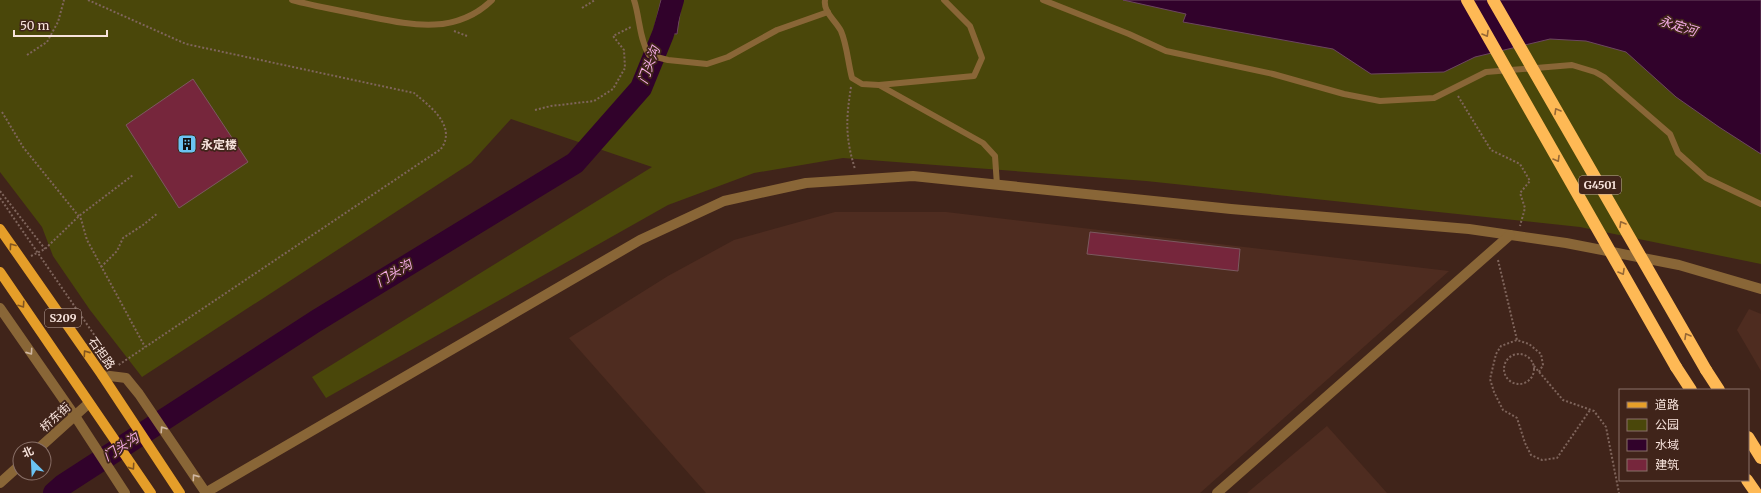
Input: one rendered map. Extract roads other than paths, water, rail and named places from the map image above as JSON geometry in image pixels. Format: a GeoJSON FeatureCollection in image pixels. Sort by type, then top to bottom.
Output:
{"type":"FeatureCollection","features":[{"type":"Feature","properties":{"kind":"highway","name":"G4501"},"geometry":{"type":"LineString","coordinates":[[1467,0],[1689,389]]}},
{"type":"Feature","properties":{"kind":"highway","name":"G4501"},"geometry":{"type":"LineString","coordinates":[[1493,0],[1717,389]]}},
{"type":"Feature","properties":{"kind":"highway"},"geometry":{"type":"LineString","coordinates":[[1749,439],[1761,458]]}},
{"type":"Feature","properties":{"kind":"highway"},"geometry":{"type":"LineString","coordinates":[[1749,481],[1756,493]]}},
{"type":"Feature","properties":{"kind":"main road","name":"石担路"},"geometry":{"type":"LineString","coordinates":[[0,229],[102,375],[180,493]]}},
{"type":"Feature","properties":{"kind":"main road","name":"S209"},"geometry":{"type":"LineString","coordinates":[[0,272],[88,404],[148,490]]}},
{"type":"Feature","properties":{"kind":"street"},"geometry":{"type":"LineString","coordinates":[[102,375],[126,378],[139,394],[206,493],[640,240],[724,201],[806,183],[913,176],[1231,209],[1469,229],[1566,243],[1678,265],[1761,289]]}},
{"type":"Feature","properties":{"kind":"street"},"geometry":{"type":"LineString","coordinates":[[1217,493],[1495,248],[1514,235]]}},
{"type":"Feature","properties":{"kind":"street"},"geometry":{"type":"LineString","coordinates":[[0,308],[75,416],[125,493]]}},
{"type":"Feature","properties":{"kind":"street","name":"桥东街"},"geometry":{"type":"LineString","coordinates":[[47,441],[88,404]]}},
{"type":"Feature","properties":{"kind":"street"},"geometry":{"type":"LineString","coordinates":[[0,484],[12,473]]}},
{"type":"Feature","properties":{"kind":"lane"},"geometry":{"type":"LineString","coordinates":[[292,0],[418,26],[445,24],[474,15],[492,0]]}},
{"type":"Feature","properties":{"kind":"lane"},"geometry":{"type":"LineString","coordinates":[[634,0],[640,23],[641,38],[649,55],[668,60],[707,64],[728,57],[777,30],[828,12]]}},
{"type":"Feature","properties":{"kind":"lane"},"geometry":{"type":"LineString","coordinates":[[825,0],[828,12],[841,31],[852,78],[862,84],[879,85],[974,76],[982,58],[975,35],[970,26],[944,0]]}},
{"type":"Feature","properties":{"kind":"lane"},"geometry":{"type":"LineString","coordinates":[[1043,0],[1129,34],[1166,51],[1273,74],[1344,94],[1380,101],[1434,98],[1486,72],[1572,65],[1595,72],[1604,77],[1670,134],[1678,153],[1706,178],[1761,204]]}},
{"type":"Feature","properties":{"kind":"lane"},"geometry":{"type":"LineString","coordinates":[[879,85],[984,143],[995,156],[997,185]]}},
{"type":"Feature","properties":{"kind":"water"},"geometry":{"type":"Polygon","coordinates":[[[661,0],[682,0],[677,34],[663,33],[654,29],[661,0]]]}},
{"type":"Feature","properties":{"kind":"water","name":"永定河"},"geometry":{"type":"Polygon","coordinates":[[[1123,0],[1761,0],[1761,154],[1676,97],[1626,52],[1586,41],[1550,39],[1475,57],[1444,72],[1371,74],[1333,49],[1183,22],[1186,14],[1123,0]]]}},
{"type":"Feature","properties":{"kind":"waterway","name":"门头沟"},"geometry":{"type":"LineString","coordinates":[[54,493],[63,485],[316,321],[575,163],[641,88],[663,34],[673,0]]}},
{"type":"Feature","properties":{"kind":"place","name":"永定楼"},"geometry":{"type":"Point","coordinates":[187,144]}}]}
